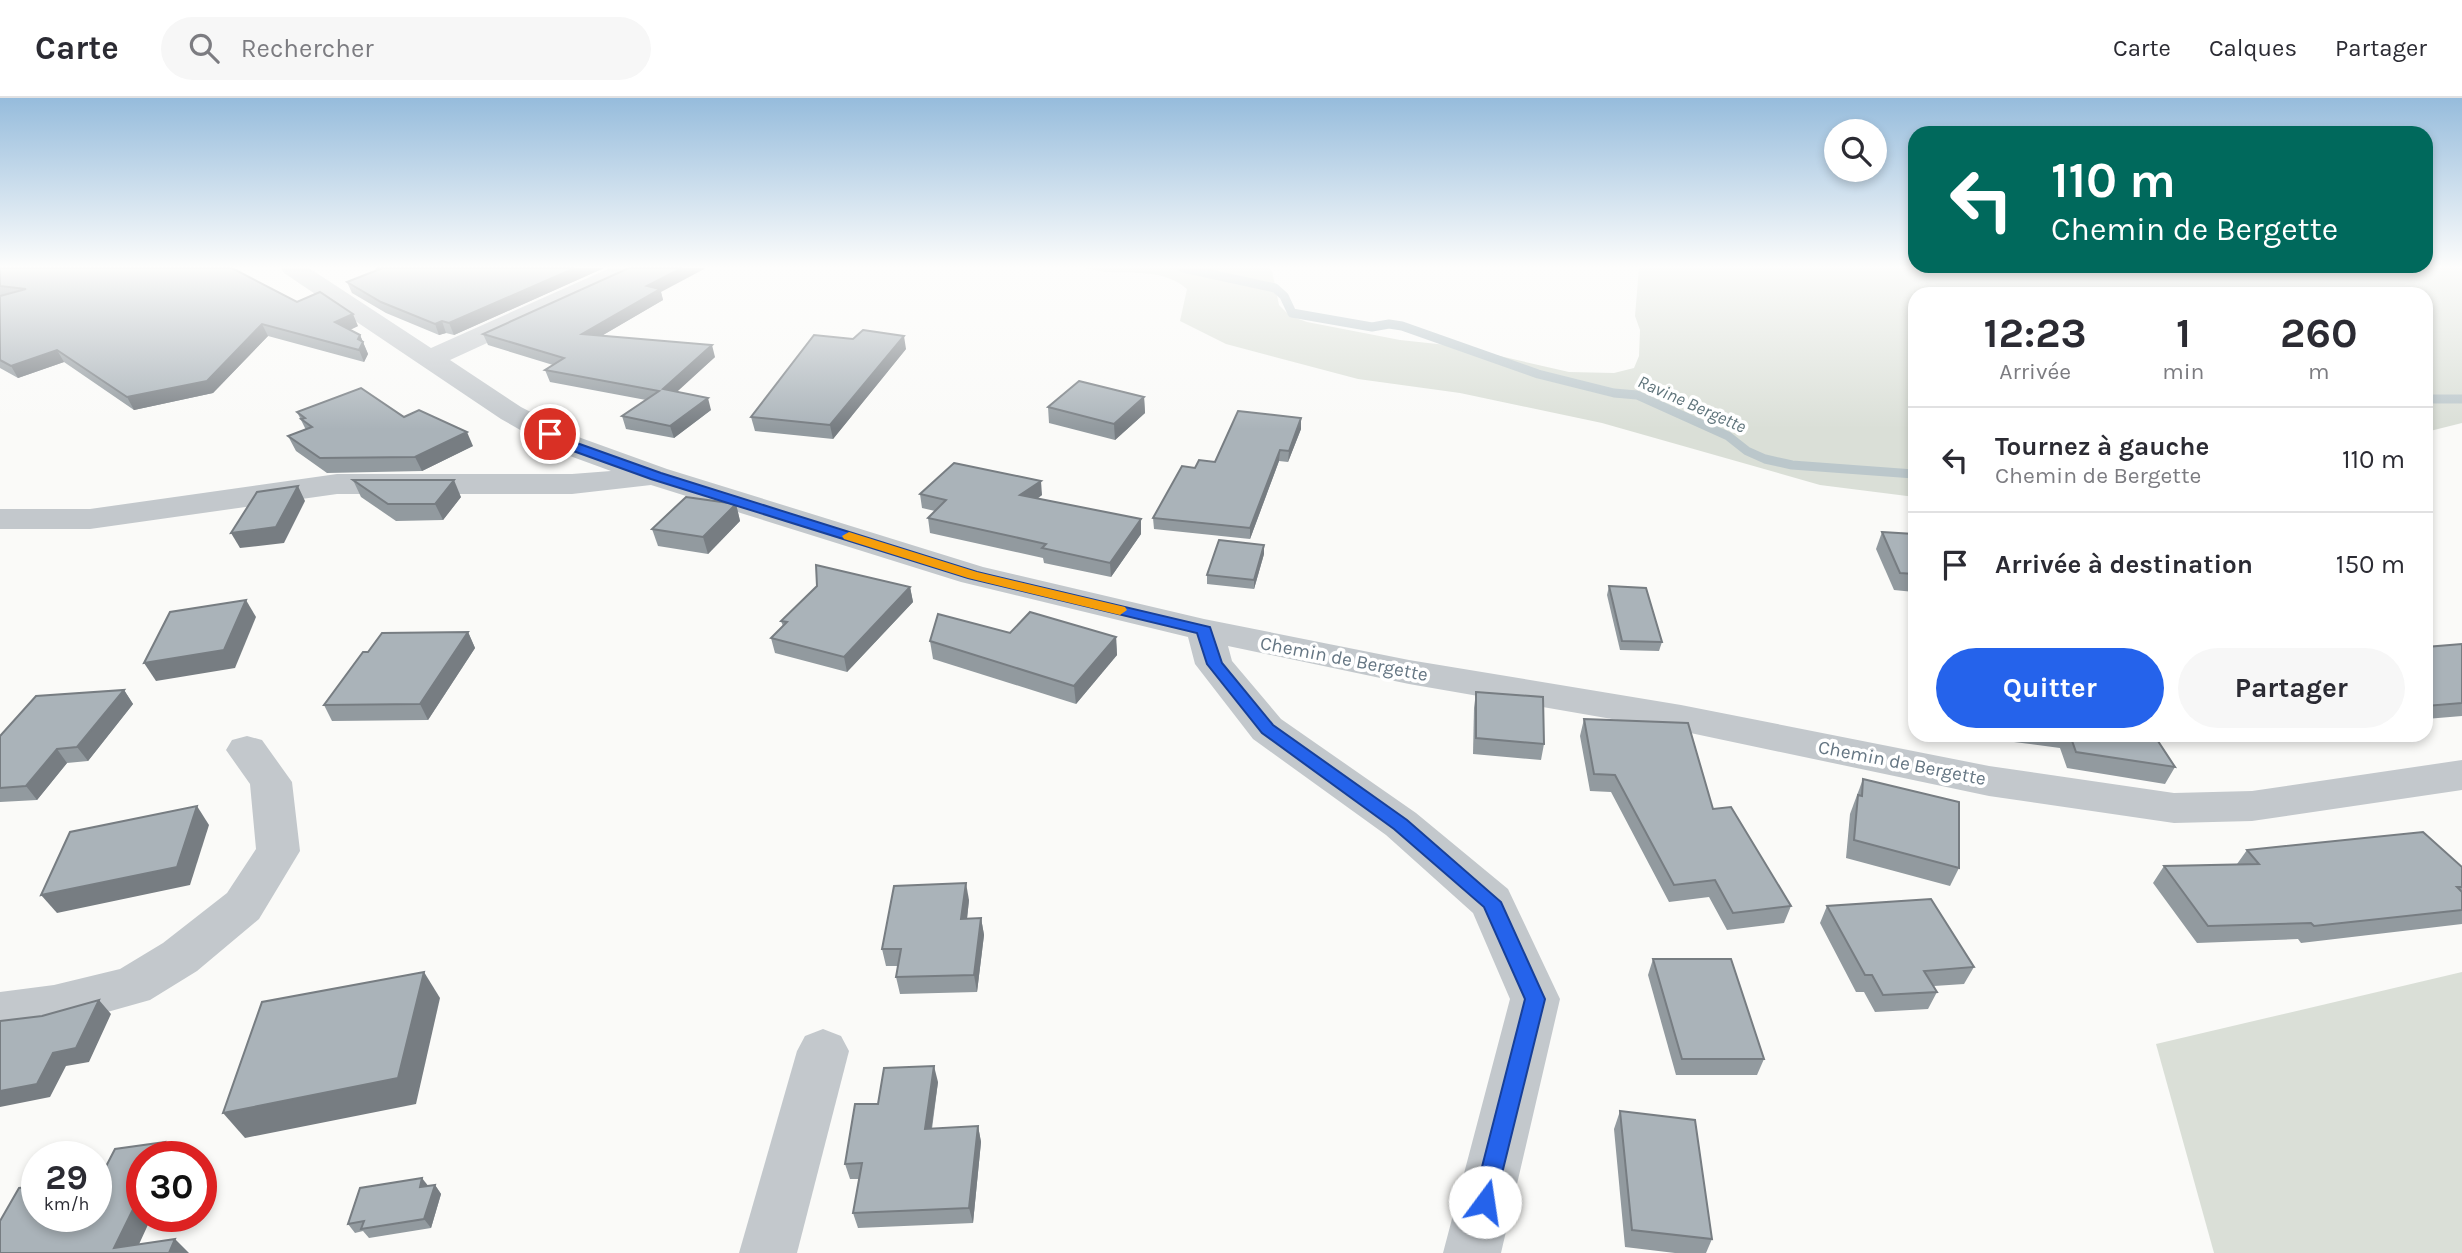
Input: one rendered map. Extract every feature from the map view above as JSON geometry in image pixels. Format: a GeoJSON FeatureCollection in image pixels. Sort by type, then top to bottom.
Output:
{"type":"FeatureCollection","features":[{"type":"Feature","properties":{"kind":"street","name":"Chemin de Bergette"},"geometry":{"type":"LineString","coordinates":[[374,322],[511,413],[570,445],[656,476],[973,575],[1204,630],[1409,672],[1681,718],[1989,780],[2174,808],[2252,806],[2462,775]]}},
{"type":"Feature","properties":{"kind":"street"},"geometry":{"type":"LineString","coordinates":[[429,359],[511,322]]}},
{"type":"Feature","properties":{"kind":"street"},"geometry":{"type":"LineString","coordinates":[[0,519],[90,519],[337,484],[572,484],[656,476]]}},
{"type":"Feature","properties":{"kind":"street"},"geometry":{"type":"LineString","coordinates":[[1204,630],[1214,664],[1268,729],[1401,824],[1492,902],[1535,999],[1472,1253]]}},
{"type":"Feature","properties":{"kind":"street"},"geometry":{"type":"LineString","coordinates":[[0,1013],[54,1006],[133,986],[180,957],[243,906],[278,851],[271,782],[247,750]]}},
{"type":"Feature","properties":{"kind":"street"},"geometry":{"type":"LineString","coordinates":[[768,1253],[823,1051]]}},
{"type":"Feature","properties":{"kind":"shaded area"},"geometry":{"type":"Polygon","coordinates":[[[1182,322],[1307,322],[1400,340],[1456,346],[1569,372],[1614,373],[1634,368],[1639,356],[1640,330],[1637,322],[1908,322],[1908,496],[1820,485],[1602,423],[1460,393],[1358,379],[1226,344],[1182,322]]]}},
{"type":"Feature","properties":{"kind":"shaded area"},"geometry":{"type":"Polygon","coordinates":[[[2433,322],[2462,322],[2462,423],[2433,430],[2433,322]]]}},
{"type":"Feature","properties":{"kind":"shaded area"},"geometry":{"type":"Polygon","coordinates":[[[2462,972],[2462,1253],[2214,1253],[2156,1044],[2462,972]]]}},
{"type":"Feature","properties":{"kind":"building"},"geometry":{"type":"Polygon","coordinates":[[[0,322],[335,322],[360,335],[358,339],[363,342],[359,350],[262,324],[207,381],[127,397],[57,350],[11,366],[0,360],[0,322]]]}},
{"type":"Feature","properties":{"kind":"building"},"geometry":{"type":"Polygon","coordinates":[[[510,322],[603,322],[582,334],[712,345],[663,389],[708,398],[670,426],[622,416],[659,391],[545,370],[564,358],[483,334],[510,322]]]}},
{"type":"Feature","properties":{"kind":"building"},"geometry":{"type":"Polygon","coordinates":[[[863,330],[904,336],[830,425],[751,417],[814,335],[853,339],[863,330]]]}},
{"type":"Feature","properties":{"kind":"building"},"geometry":{"type":"Polygon","coordinates":[[[1079,381],[1144,397],[1114,424],[1048,407],[1079,381]]]}},
{"type":"Feature","properties":{"kind":"building"},"geometry":{"type":"Polygon","coordinates":[[[361,388],[404,417],[419,410],[467,432],[415,457],[320,458],[288,436],[312,427],[301,419],[305,418],[297,412],[361,388]]]}},
{"type":"Feature","properties":{"kind":"building"},"geometry":{"type":"Polygon","coordinates":[[[1238,411],[1301,418],[1289,451],[1280,450],[1250,528],[1153,518],[1182,466],[1195,468],[1199,460],[1215,462],[1238,411]]]}},
{"type":"Feature","properties":{"kind":"building"},"geometry":{"type":"Polygon","coordinates":[[[954,463],[1041,481],[1020,495],[1141,519],[1110,563],[1042,548],[1046,544],[928,518],[946,500],[920,494],[954,463]]]}},
{"type":"Feature","properties":{"kind":"building"},"geometry":{"type":"Polygon","coordinates":[[[353,480],[454,480],[435,504],[388,504],[353,480]]]}},
{"type":"Feature","properties":{"kind":"building"},"geometry":{"type":"Polygon","coordinates":[[[298,486],[276,527],[231,533],[257,492],[298,486]]]}},
{"type":"Feature","properties":{"kind":"building"},"geometry":{"type":"Polygon","coordinates":[[[686,497],[736,504],[703,537],[652,529],[686,497]]]}},
{"type":"Feature","properties":{"kind":"building"},"geometry":{"type":"Polygon","coordinates":[[[1882,532],[1908,534],[1908,574],[1900,573],[1882,532]]]}},
{"type":"Feature","properties":{"kind":"building"},"geometry":{"type":"Polygon","coordinates":[[[1219,540],[1264,545],[1254,580],[1207,575],[1219,540]]]}},
{"type":"Feature","properties":{"kind":"building"},"geometry":{"type":"Polygon","coordinates":[[[816,565],[910,587],[844,657],[771,638],[787,622],[781,621],[817,586],[816,565]]]}},
{"type":"Feature","properties":{"kind":"building"},"geometry":{"type":"Polygon","coordinates":[[[1609,586],[1646,588],[1662,642],[1622,641],[1609,586]]]}},
{"type":"Feature","properties":{"kind":"building"},"geometry":{"type":"Polygon","coordinates":[[[246,600],[224,650],[144,663],[170,612],[246,600]]]}},
{"type":"Feature","properties":{"kind":"building"},"geometry":{"type":"Polygon","coordinates":[[[1030,612],[1116,637],[1074,686],[930,641],[938,614],[1010,633],[1030,612]]]}},
{"type":"Feature","properties":{"kind":"building"},"geometry":{"type":"Polygon","coordinates":[[[468,632],[420,704],[324,705],[363,652],[368,652],[382,633],[468,632]]]}},
{"type":"Feature","properties":{"kind":"building"},"geometry":{"type":"Polygon","coordinates":[[[2462,644],[2462,703],[2433,705],[2433,646],[2462,644]]]}},
{"type":"Feature","properties":{"kind":"building"},"geometry":{"type":"Polygon","coordinates":[[[124,690],[77,747],[57,749],[26,786],[0,788],[0,736],[36,696],[124,690]]]}},
{"type":"Feature","properties":{"kind":"building"},"geometry":{"type":"Polygon","coordinates":[[[1476,692],[1543,697],[1544,744],[1476,738],[1476,692]]]}},
{"type":"Feature","properties":{"kind":"building"},"geometry":{"type":"Polygon","coordinates":[[[1584,719],[1688,723],[1713,809],[1731,807],[1791,906],[1733,913],[1715,880],[1674,885],[1615,775],[1594,774],[1584,719]]]}},
{"type":"Feature","properties":{"kind":"building"},"geometry":{"type":"Polygon","coordinates":[[[2072,742],[2159,742],[2175,767],[2076,752],[2072,742]]]}},
{"type":"Feature","properties":{"kind":"building"},"geometry":{"type":"Polygon","coordinates":[[[1863,779],[1959,802],[1959,868],[1854,840],[1858,795],[1862,796],[1863,779]]]}},
{"type":"Feature","properties":{"kind":"building"},"geometry":{"type":"Polygon","coordinates":[[[197,806],[177,867],[41,895],[70,832],[197,806]]]}},
{"type":"Feature","properties":{"kind":"building"},"geometry":{"type":"Polygon","coordinates":[[[2423,832],[2462,867],[2462,887],[2457,887],[2462,892],[2462,910],[2314,926],[2311,923],[2208,926],[2164,866],[2259,864],[2247,850],[2423,832]]]}},
{"type":"Feature","properties":{"kind":"building"},"geometry":{"type":"Polygon","coordinates":[[[966,883],[961,919],[981,918],[974,975],[896,977],[901,949],[882,949],[894,886],[966,883]]]}},
{"type":"Feature","properties":{"kind":"building"},"geometry":{"type":"Polygon","coordinates":[[[1931,899],[1974,967],[1924,971],[1937,992],[1883,995],[1872,975],[1865,975],[1827,906],[1931,899]]]}},
{"type":"Feature","properties":{"kind":"building"},"geometry":{"type":"Polygon","coordinates":[[[1653,959],[1731,959],[1764,1059],[1682,1059],[1653,959]]]}},
{"type":"Feature","properties":{"kind":"building"},"geometry":{"type":"Polygon","coordinates":[[[424,972],[398,1078],[223,1113],[262,1002],[424,972]]]}},
{"type":"Feature","properties":{"kind":"building"},"geometry":{"type":"Polygon","coordinates":[[[99,1000],[76,1048],[53,1053],[37,1084],[0,1091],[0,1021],[42,1016],[99,1000]]]}},
{"type":"Feature","properties":{"kind":"building"},"geometry":{"type":"Polygon","coordinates":[[[934,1066],[925,1129],[978,1126],[969,1208],[853,1213],[862,1163],[845,1164],[855,1104],[878,1104],[884,1068],[934,1066]]]}},
{"type":"Feature","properties":{"kind":"building"},"geometry":{"type":"Polygon","coordinates":[[[1620,1111],[1695,1120],[1712,1239],[1632,1230],[1620,1111]]]}},
{"type":"Feature","properties":{"kind":"building"},"geometry":{"type":"Polygon","coordinates":[[[126,1147],[126,1224],[114,1248],[175,1239],[169,1253],[0,1253],[0,1221],[19,1188],[21,1232],[112,1232],[112,1155],[115,1149],[126,1147]]]}},
{"type":"Feature","properties":{"kind":"building"},"geometry":{"type":"Polygon","coordinates":[[[422,1178],[420,1187],[435,1185],[424,1219],[361,1229],[364,1221],[348,1224],[360,1188],[422,1178]]]}},
{"type":"Feature","properties":{"kind":"waterway","name":"Ravine Bergette"},"geometry":{"type":"LineString","coordinates":[[1343,322],[1372,327],[1389,324],[1402,326],[1538,374],[1614,393],[1637,395],[1728,436],[1747,451],[1765,459],[1792,465],[1908,474]]}},
{"type":"Feature","properties":{"kind":"waterway","name":"Ravine Bergette"},"geometry":{"type":"LineString","coordinates":[[2433,399],[2462,399]]}},
{"type":"Feature","properties":{"kind":"slow traffic"},"geometry":{"type":"LineString","coordinates":[[849,536],[973,575],[1120,610]]}},
{"type":"Feature","properties":{"kind":"route"},"geometry":{"type":"LineString","coordinates":[[550,434],[570,445],[656,476],[973,575],[1204,630],[1214,664],[1268,729],[1401,824],[1492,902],[1535,999],[1485,1202]]}}]}
